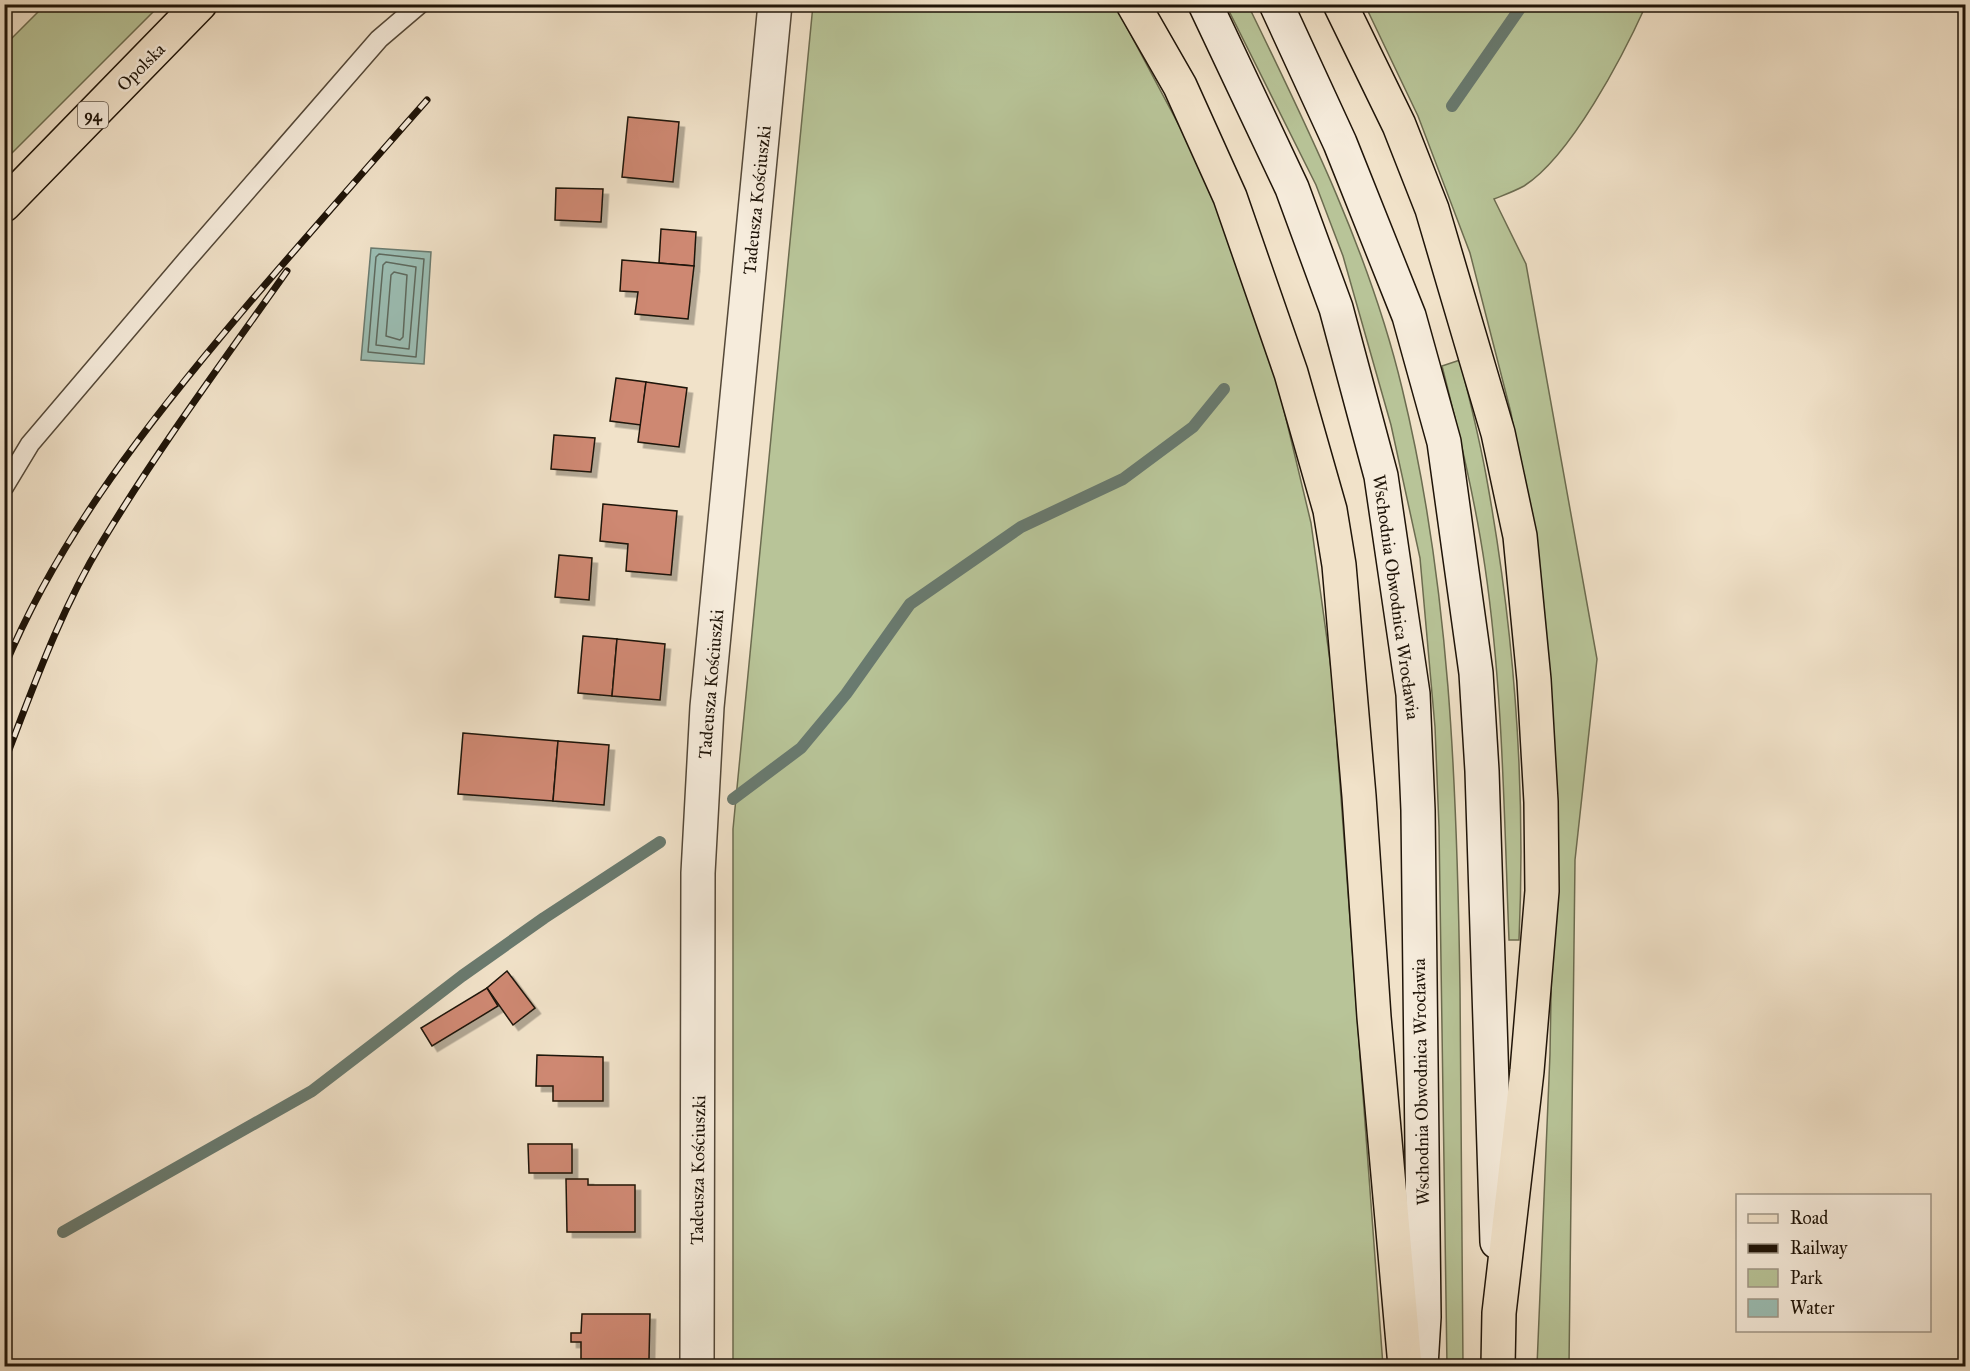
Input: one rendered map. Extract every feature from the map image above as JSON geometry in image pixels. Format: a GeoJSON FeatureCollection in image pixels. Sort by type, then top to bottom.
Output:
{"type":"FeatureCollection","features":[{"type":"Feature","properties":{"kind":"main road","name":"Opolska"},"geometry":{"type":"LineString","coordinates":[[4,205],[200,4]]}},
{"type":"Feature","properties":{"kind":"main road","name":"Tadeusza Kościuszki"},"geometry":{"type":"LineString","coordinates":[[697,1366],[698,861],[707,707],[775,4]]}},
{"type":"Feature","properties":{"kind":"main road"},"geometry":{"type":"LineString","coordinates":[[1133,4],[1180,86],[1230,197],[1291,373],[1330,510],[1339,565],[1360,808],[1374,1017],[1405,1366]]}},
{"type":"Feature","properties":{"kind":"main road","name":"Wschodnia Obwodnica Wrocławia"},"geometry":{"type":"LineString","coordinates":[[1205,4],[1288,177],[1336,308],[1380,476],[1386,509],[1413,694],[1418,810],[1424,1317],[1420,1366]]}},
{"type":"Feature","properties":{"kind":"main road"},"geometry":{"type":"LineString","coordinates":[[1276,4],[1340,143],[1409,316],[1444,442],[1476,673],[1482,771],[1498,1366]]}},
{"type":"Feature","properties":{"kind":"main road"},"geometry":{"type":"LineString","coordinates":[[1341,4],[1399,125],[1432,209],[1498,433],[1520,536],[1534,680],[1541,802],[1542,891],[1527,1071],[1498,1313]]}},
{"type":"Feature","properties":{"kind":"lane"},"geometry":{"type":"LineString","coordinates":[[4,487],[30,444],[184,263],[379,39],[420,4]]}},
{"type":"Feature","properties":{"kind":"green space"},"geometry":{"type":"Polygon","coordinates":[[[46,4],[160,5],[5,160],[5,45],[46,4]]]}},
{"type":"Feature","properties":{"kind":"green space"},"geometry":{"type":"Polygon","coordinates":[[[813,5],[1115,5],[1208,180],[1277,381],[1311,523],[1332,676],[1383,1366],[733,1366],[733,829],[813,5]]]}},
{"type":"Feature","properties":{"kind":"green space"},"geometry":{"type":"Polygon","coordinates":[[[1226,5],[1248,5],[1315,145],[1355,240],[1389,338],[1402,388],[1431,536],[1448,686],[1456,837],[1460,988],[1463,1366],[1447,1366],[1439,827],[1435,727],[1420,558],[1391,425],[1343,256],[1316,185],[1226,5]]]}},
{"type":"Feature","properties":{"kind":"green space"},"geometry":{"type":"Polygon","coordinates":[[[1365,5],[1646,5],[1610,77],[1560,152],[1542,172],[1524,186],[1494,199],[1526,264],[1597,659],[1575,860],[1569,1366],[1537,1366],[1550,1054],[1553,885],[1540,579],[1511,413],[1470,253],[1418,116],[1365,5]]]}},
{"type":"Feature","properties":{"kind":"green space"},"geometry":{"type":"Polygon","coordinates":[[[1460,360],[1486,475],[1511,648],[1521,823],[1519,940],[1509,940],[1499,706],[1485,567],[1466,466],[1442,366],[1460,360]]]}},
{"type":"Feature","properties":{"kind":"water"},"geometry":{"type":"Polygon","coordinates":[[[371,248],[431,252],[424,364],[361,360],[371,248]]]}},
{"type":"Feature","properties":{"kind":"building"},"geometry":{"type":"Polygon","coordinates":[[[628,117],[679,122],[673,182],[622,177],[628,117]]]}},
{"type":"Feature","properties":{"kind":"building"},"geometry":{"type":"Polygon","coordinates":[[[556,188],[603,189],[601,222],[555,220],[556,188]]]}},
{"type":"Feature","properties":{"kind":"building"},"geometry":{"type":"Polygon","coordinates":[[[661,229],[696,232],[694,266],[659,263],[661,229]]]}},
{"type":"Feature","properties":{"kind":"building"},"geometry":{"type":"Polygon","coordinates":[[[622,260],[694,266],[688,319],[635,314],[638,292],[620,291],[622,260]]]}},
{"type":"Feature","properties":{"kind":"building"},"geometry":{"type":"Polygon","coordinates":[[[616,378],[646,382],[641,425],[610,421],[616,378]]]}},
{"type":"Feature","properties":{"kind":"building"},"geometry":{"type":"Polygon","coordinates":[[[646,382],[687,388],[679,447],[638,442],[646,382]]]}},
{"type":"Feature","properties":{"kind":"building"},"geometry":{"type":"Polygon","coordinates":[[[554,435],[595,438],[591,472],[551,469],[554,435]]]}},
{"type":"Feature","properties":{"kind":"building"},"geometry":{"type":"Polygon","coordinates":[[[603,504],[677,511],[671,575],[626,571],[628,544],[600,541],[603,504]]]}},
{"type":"Feature","properties":{"kind":"building"},"geometry":{"type":"Polygon","coordinates":[[[559,555],[592,558],[589,600],[555,597],[559,555]]]}},
{"type":"Feature","properties":{"kind":"building"},"geometry":{"type":"Polygon","coordinates":[[[583,636],[617,639],[612,696],[578,693],[583,636]]]}},
{"type":"Feature","properties":{"kind":"building"},"geometry":{"type":"Polygon","coordinates":[[[617,639],[665,644],[660,700],[612,696],[617,639]]]}},
{"type":"Feature","properties":{"kind":"building"},"geometry":{"type":"Polygon","coordinates":[[[463,733],[558,741],[553,801],[458,794],[463,733]]]}},
{"type":"Feature","properties":{"kind":"building"},"geometry":{"type":"Polygon","coordinates":[[[558,741],[609,745],[604,805],[553,801],[558,741]]]}},
{"type":"Feature","properties":{"kind":"building"},"geometry":{"type":"Polygon","coordinates":[[[507,971],[535,1008],[513,1025],[487,988],[507,971]]]}},
{"type":"Feature","properties":{"kind":"building"},"geometry":{"type":"Polygon","coordinates":[[[487,988],[498,1006],[432,1046],[421,1028],[487,988]]]}},
{"type":"Feature","properties":{"kind":"building"},"geometry":{"type":"Polygon","coordinates":[[[537,1055],[603,1057],[603,1101],[553,1101],[553,1086],[536,1086],[537,1055]]]}},
{"type":"Feature","properties":{"kind":"building"},"geometry":{"type":"Polygon","coordinates":[[[528,1144],[572,1144],[572,1173],[529,1173],[528,1144]]]}},
{"type":"Feature","properties":{"kind":"building"},"geometry":{"type":"Polygon","coordinates":[[[566,1179],[588,1179],[588,1185],[635,1185],[635,1232],[567,1232],[566,1179]]]}},
{"type":"Feature","properties":{"kind":"building"},"geometry":{"type":"Polygon","coordinates":[[[582,1314],[650,1314],[649,1359],[581,1359],[581,1342],[571,1342],[571,1333],[581,1333],[582,1314]]]}},
{"type":"Feature","properties":{"kind":"waterway"},"geometry":{"type":"LineString","coordinates":[[1452,106],[1523,4]]}},
{"type":"Feature","properties":{"kind":"waterway"},"geometry":{"type":"LineString","coordinates":[[733,799],[801,748],[846,694],[910,604],[1021,527],[1123,479],[1193,427],[1224,389]]}},
{"type":"Feature","properties":{"kind":"waterway"},"geometry":{"type":"LineString","coordinates":[[63,1232],[312,1091],[462,976],[544,918],[660,842]]}},
{"type":"Feature","properties":{"kind":"railway"},"geometry":{"type":"LineString","coordinates":[[4,668],[52,570],[80,524],[142,435],[245,308],[427,100]]}},
{"type":"Feature","properties":{"kind":"railway"},"geometry":{"type":"LineString","coordinates":[[4,763],[60,622],[87,568],[123,507],[287,271]]}}]}
